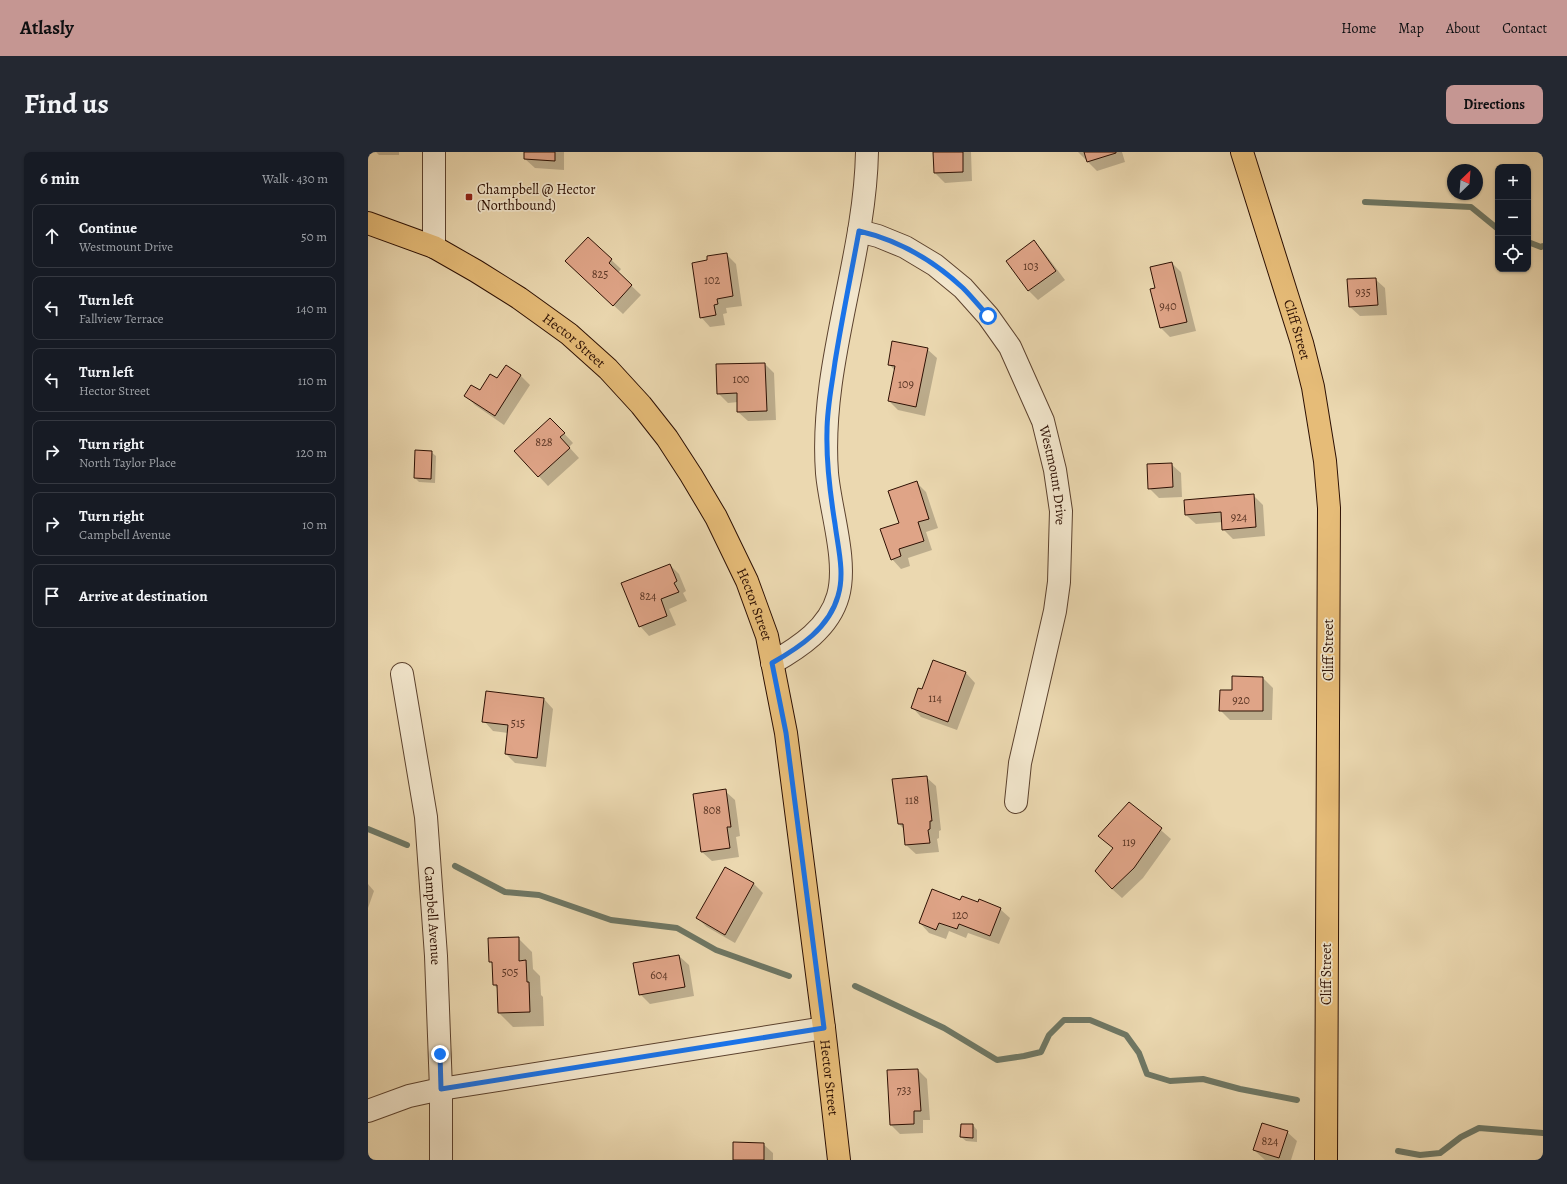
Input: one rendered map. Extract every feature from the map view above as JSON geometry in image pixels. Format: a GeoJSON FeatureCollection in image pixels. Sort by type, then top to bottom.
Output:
{"type":"FeatureCollection","features":[{"type":"Feature","properties":{"kind":"main road","name":"Cliff Street"},"geometry":{"type":"LineString","coordinates":[[1242,152],[1302,342],[1313,387],[1325,461],[1329,508],[1329,1158]]}},
{"type":"Feature","properties":{"kind":"main road","name":"Hector Street"},"geometry":{"type":"LineString","coordinates":[[368,223],[434,247],[507,290],[569,334],[608,368],[641,405],[671,444],[716,516],[747,581],[767,636],[786,733],[824,1028],[839,1160]]}},
{"type":"Feature","properties":{"kind":"street"},"geometry":{"type":"LineString","coordinates":[[434,152],[434,247]]}},
{"type":"Feature","properties":{"kind":"street"},"geometry":{"type":"LineString","coordinates":[[772,663],[791,652],[822,626],[831,615],[842,581],[828,473],[827,430],[841,328],[867,179],[867,152]]}},
{"type":"Feature","properties":{"kind":"street","name":"Westmount Drive"},"geometry":{"type":"LineString","coordinates":[[859,231],[878,236],[905,247],[935,265],[963,288],[988,316],[1010,347],[1043,421],[1055,470],[1061,511],[1059,582],[1055,611],[1020,763],[1016,802]]}},
{"type":"Feature","properties":{"kind":"street","name":"Campbell Avenue"},"geometry":{"type":"LineString","coordinates":[[402,674],[426,817],[436,956],[441,1089],[441,1160]]}},
{"type":"Feature","properties":{"kind":"street"},"geometry":{"type":"LineString","coordinates":[[368,1111],[409,1096],[441,1089],[824,1028]]}},
{"type":"Feature","properties":{"kind":"building"},"geometry":{"type":"Polygon","coordinates":[[[524,152],[555,152],[555,161],[524,159],[524,152]]]}},
{"type":"Feature","properties":{"kind":"building"},"geometry":{"type":"Polygon","coordinates":[[[933,152],[963,152],[963,172],[934,173],[933,152]]]}},
{"type":"Feature","properties":{"kind":"building"},"geometry":{"type":"Polygon","coordinates":[[[1084,152],[1116,152],[1116,153],[1087,162],[1084,152]]]}},
{"type":"Feature","properties":{"kind":"building"},"geometry":{"type":"Polygon","coordinates":[[[588,237],[612,259],[609,263],[632,285],[613,306],[565,261],[588,237]]]}},
{"type":"Feature","properties":{"kind":"building"},"geometry":{"type":"Polygon","coordinates":[[[1034,240],[1056,271],[1028,291],[1006,261],[1034,240]]]}},
{"type":"Feature","properties":{"kind":"building"},"geometry":{"type":"Polygon","coordinates":[[[727,253],[733,296],[717,299],[718,304],[714,305],[716,315],[700,318],[692,263],[707,260],[707,256],[727,253]]]}},
{"type":"Feature","properties":{"kind":"building"},"geometry":{"type":"Polygon","coordinates":[[[1172,262],[1187,322],[1160,328],[1150,289],[1155,288],[1150,267],[1172,262]]]}},
{"type":"Feature","properties":{"kind":"building"},"geometry":{"type":"Polygon","coordinates":[[[1376,278],[1378,305],[1349,307],[1347,279],[1376,278]]]}},
{"type":"Feature","properties":{"kind":"building"},"geometry":{"type":"Polygon","coordinates":[[[892,341],[928,348],[916,407],[888,401],[895,366],[888,365],[892,341]]]}},
{"type":"Feature","properties":{"kind":"building"},"geometry":{"type":"Polygon","coordinates":[[[765,363],[767,411],[737,412],[737,393],[717,394],[716,364],[765,363]]]}},
{"type":"Feature","properties":{"kind":"building"},"geometry":{"type":"Polygon","coordinates":[[[506,365],[521,375],[495,416],[464,396],[471,385],[480,390],[490,374],[497,378],[506,365]]]}},
{"type":"Feature","properties":{"kind":"building"},"geometry":{"type":"Polygon","coordinates":[[[550,418],[565,433],[560,437],[570,448],[538,477],[514,451],[550,418]]]}},
{"type":"Feature","properties":{"kind":"building"},"geometry":{"type":"Polygon","coordinates":[[[415,450],[432,451],[431,479],[414,478],[415,450]]]}},
{"type":"Feature","properties":{"kind":"building"},"geometry":{"type":"Polygon","coordinates":[[[1172,463],[1173,487],[1148,489],[1147,464],[1172,463]]]}},
{"type":"Feature","properties":{"kind":"building"},"geometry":{"type":"Polygon","coordinates":[[[917,481],[929,519],[918,522],[924,541],[899,549],[901,556],[891,560],[880,529],[899,523],[888,491],[917,481]]]}},
{"type":"Feature","properties":{"kind":"building"},"geometry":{"type":"Polygon","coordinates":[[[1254,494],[1256,527],[1222,530],[1221,512],[1185,515],[1184,500],[1254,494]]]}},
{"type":"Feature","properties":{"kind":"building"},"geometry":{"type":"Polygon","coordinates":[[[670,564],[677,581],[674,583],[679,592],[661,599],[667,616],[639,627],[621,583],[670,564]]]}},
{"type":"Feature","properties":{"kind":"building"},"geometry":{"type":"Polygon","coordinates":[[[933,660],[966,672],[948,722],[911,708],[918,688],[922,689],[933,660]]]}},
{"type":"Feature","properties":{"kind":"building"},"geometry":{"type":"Polygon","coordinates":[[[1232,676],[1263,677],[1263,711],[1219,711],[1220,690],[1232,690],[1232,676]]]}},
{"type":"Feature","properties":{"kind":"building"},"geometry":{"type":"Polygon","coordinates":[[[486,691],[544,698],[537,758],[505,754],[508,725],[482,722],[486,691]]]}},
{"type":"Feature","properties":{"kind":"building"},"geometry":{"type":"Polygon","coordinates":[[[927,776],[932,821],[930,821],[930,829],[928,830],[930,843],[905,845],[903,824],[898,824],[892,779],[927,776]]]}},
{"type":"Feature","properties":{"kind":"building"},"geometry":{"type":"Polygon","coordinates":[[[726,789],[731,827],[727,827],[730,848],[701,852],[693,794],[726,789]]]}},
{"type":"Feature","properties":{"kind":"building"},"geometry":{"type":"Polygon","coordinates":[[[1129,802],[1162,828],[1134,868],[1112,889],[1095,871],[1113,848],[1098,836],[1129,802]]]}},
{"type":"Feature","properties":{"kind":"building"},"geometry":{"type":"Polygon","coordinates":[[[725,867],[754,883],[725,935],[696,918],[725,867]]]}},
{"type":"Feature","properties":{"kind":"building"},"geometry":{"type":"Polygon","coordinates":[[[932,889],[960,900],[962,896],[978,902],[979,899],[1001,908],[990,936],[959,924],[957,929],[939,923],[936,930],[919,923],[932,889]]]}},
{"type":"Feature","properties":{"kind":"building"},"geometry":{"type":"Polygon","coordinates":[[[519,937],[519,961],[526,960],[527,982],[529,982],[530,1012],[498,1013],[497,985],[493,985],[492,962],[489,962],[488,938],[519,937]]]}},
{"type":"Feature","properties":{"kind":"building"},"geometry":{"type":"Polygon","coordinates":[[[679,955],[685,987],[639,995],[633,963],[679,955]]]}},
{"type":"Feature","properties":{"kind":"building"},"geometry":{"type":"Polygon","coordinates":[[[918,1069],[921,1111],[914,1111],[914,1124],[890,1125],[887,1070],[918,1069]]]}},
{"type":"Feature","properties":{"kind":"building"},"geometry":{"type":"Polygon","coordinates":[[[1262,1123],[1288,1131],[1279,1158],[1253,1150],[1262,1123]]]}},
{"type":"Feature","properties":{"kind":"building"},"geometry":{"type":"Polygon","coordinates":[[[961,1124],[973,1124],[973,1138],[960,1137],[961,1124]]]}},
{"type":"Feature","properties":{"kind":"building"},"geometry":{"type":"Polygon","coordinates":[[[733,1142],[764,1143],[764,1160],[733,1160],[733,1142]]]}},
{"type":"Feature","properties":{"kind":"waterway"},"geometry":{"type":"LineString","coordinates":[[1365,202],[1471,207],[1495,227]]}},
{"type":"Feature","properties":{"kind":"waterway"},"geometry":{"type":"LineString","coordinates":[[1531,243],[1541,247],[1543,246]]}},
{"type":"Feature","properties":{"kind":"waterway"},"geometry":{"type":"LineString","coordinates":[[368,829],[407,845]]}},
{"type":"Feature","properties":{"kind":"waterway"},"geometry":{"type":"LineString","coordinates":[[455,866],[505,892],[539,895],[611,920],[677,928],[716,950],[789,976]]}},
{"type":"Feature","properties":{"kind":"waterway"},"geometry":{"type":"LineString","coordinates":[[855,986],[944,1028],[997,1060],[1041,1052],[1049,1035],[1064,1020],[1090,1020],[1126,1035],[1139,1053],[1147,1074],[1170,1081],[1203,1079],[1240,1089],[1297,1100]]}},
{"type":"Feature","properties":{"kind":"waterway"},"geometry":{"type":"LineString","coordinates":[[1398,1151],[1420,1155],[1440,1153],[1461,1137],[1479,1128],[1543,1133]]}},
{"type":"Feature","properties":{"kind":"place","name":"Champbell @ Hector (Northbound)"},"geometry":{"type":"Point","coordinates":[469,197]}},
{"type":"Feature","properties":{"kind":"route"},"geometry":{"type":"LineString","coordinates":[[440,1054],[441,1089],[824,1028],[786,733],[772,663],[808,640],[822,626],[831,615],[842,581],[828,473],[827,430],[840,332],[859,231],[878,236],[905,247],[935,265],[963,288],[988,316]]}}]}
